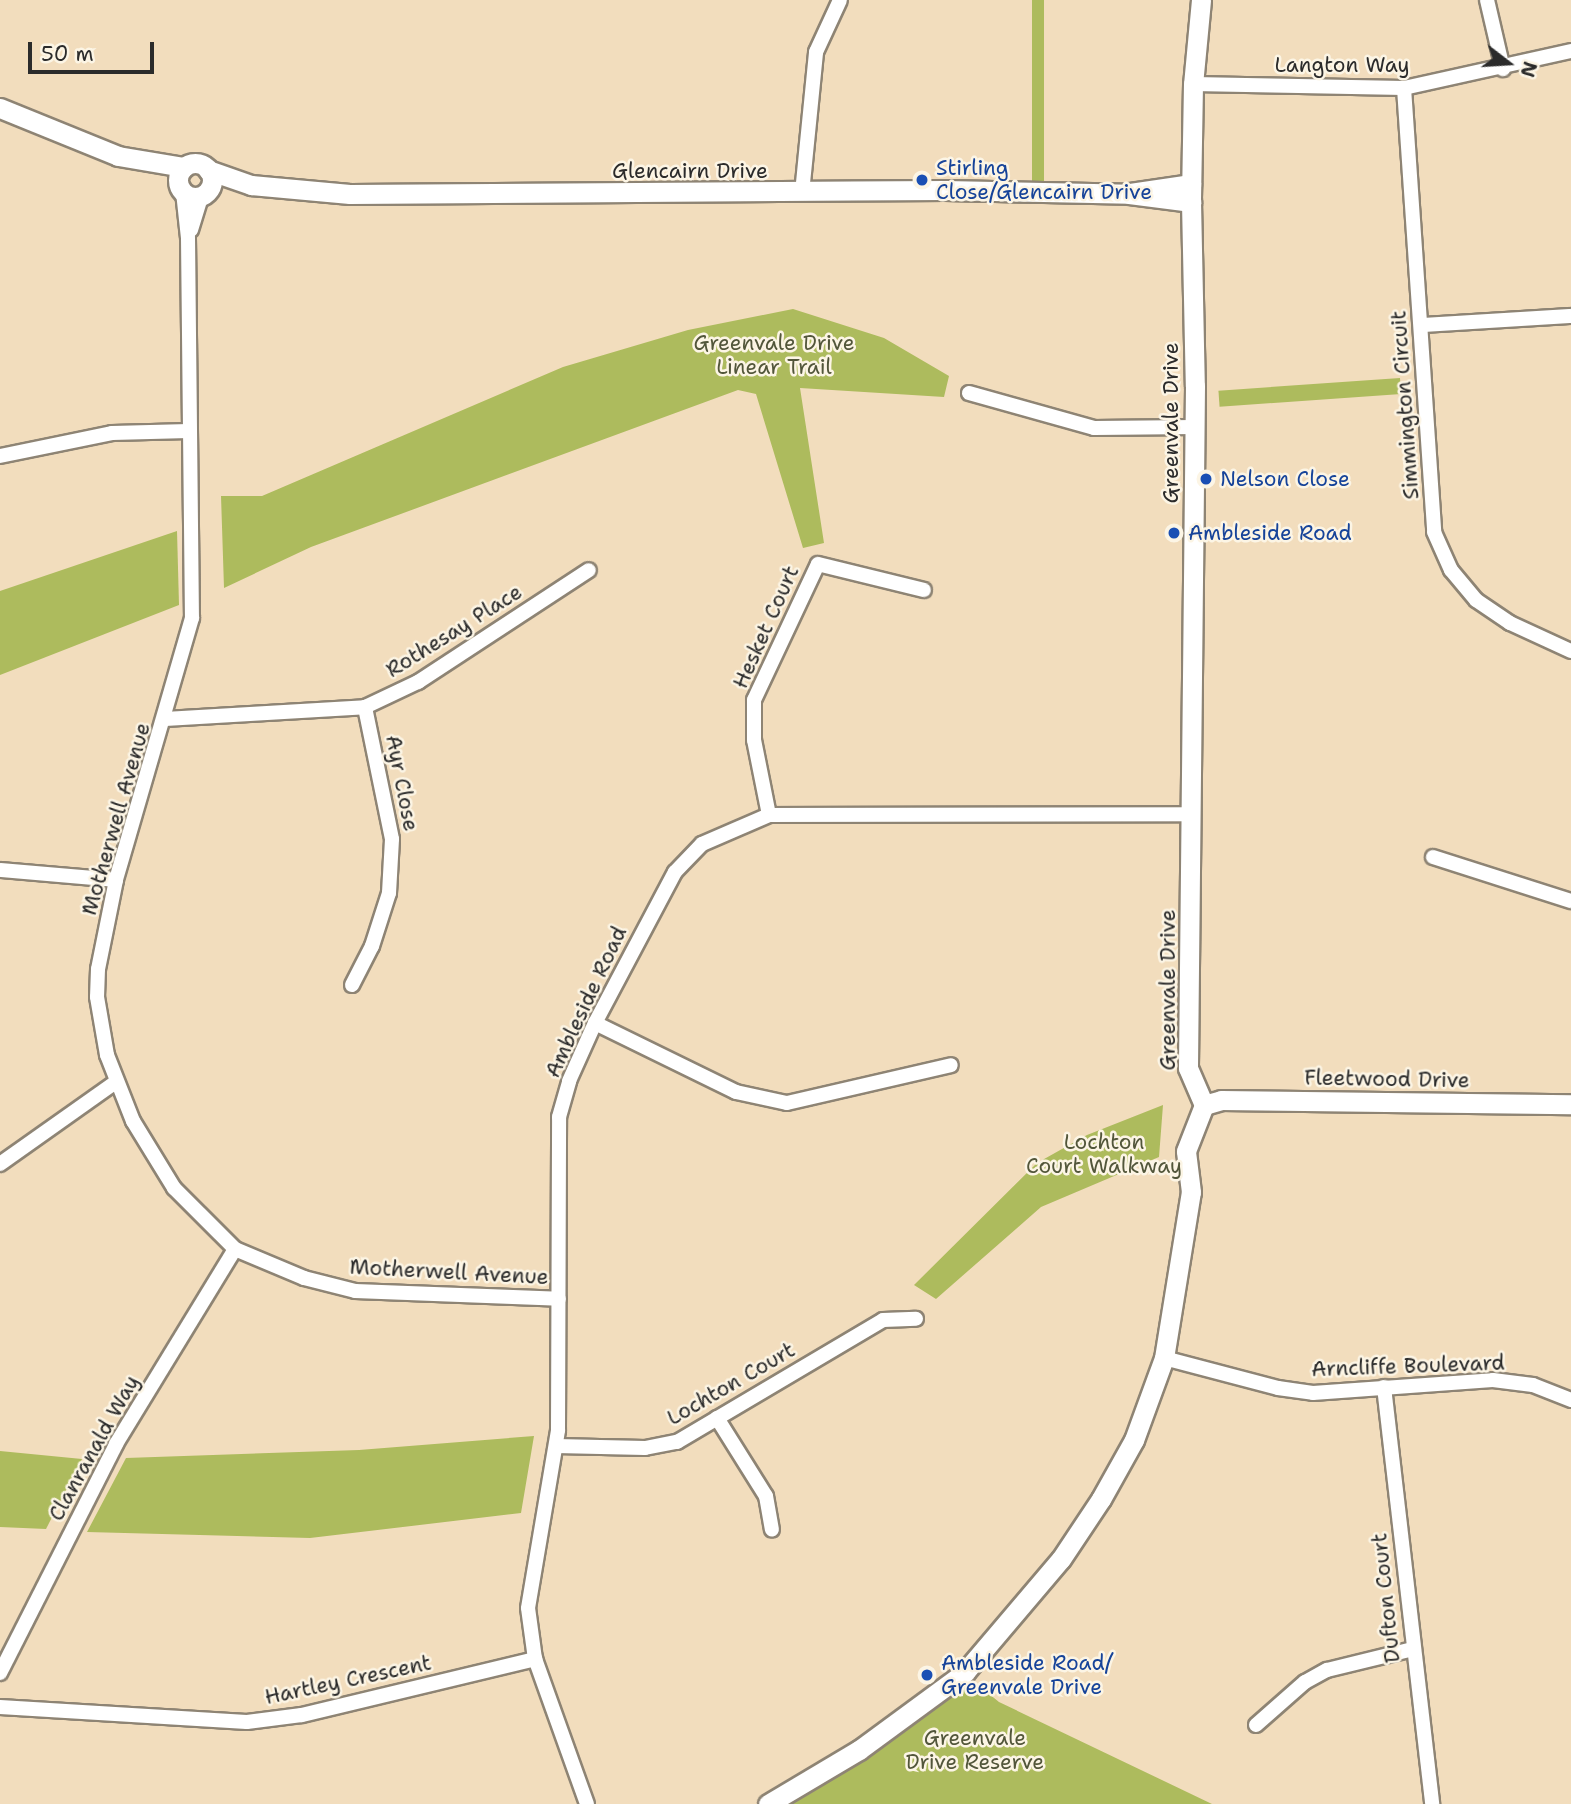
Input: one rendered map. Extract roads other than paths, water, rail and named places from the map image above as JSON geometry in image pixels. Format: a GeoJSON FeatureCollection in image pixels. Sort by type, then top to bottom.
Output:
{"type":"FeatureCollection","features":[{"type":"Feature","properties":{"kind":"street"},"geometry":{"type":"LineString","coordinates":[[802,193],[816,52],[840,0]]}},
{"type":"Feature","properties":{"kind":"street","name":"Greenvale Drive"},"geometry":{"type":"LineString","coordinates":[[1201,0],[1193,84],[1191,193],[1195,427],[1188,1068],[1204,1105]]}},
{"type":"Feature","properties":{"kind":"street"},"geometry":{"type":"LineString","coordinates":[[1487,0],[1503,69]]}},
{"type":"Feature","properties":{"kind":"street","name":"Langton Way"},"geometry":{"type":"LineString","coordinates":[[1193,84],[1404,88],[1503,69],[1571,51]]}},
{"type":"Feature","properties":{"kind":"street","name":"Simmington Circuit"},"geometry":{"type":"LineString","coordinates":[[1404,88],[1434,532],[1451,570],[1476,600],[1510,623],[1571,651]]}},
{"type":"Feature","properties":{"kind":"street","name":"Glencairn Drive"},"geometry":{"type":"LineString","coordinates":[[0,108],[137,162],[193,191],[251,185],[350,194],[1191,193]]}},
{"type":"Feature","properties":{"kind":"street","name":"Glencairn Drive"},"geometry":{"type":"LineString","coordinates":[[137,162],[184,167],[194,163],[251,185]]}},
{"type":"Feature","properties":{"kind":"street"},"geometry":{"type":"LineString","coordinates":[[184,167],[178,179],[193,191],[211,183],[208,170]]}},
{"type":"Feature","properties":{"kind":"street","name":"Motherwell Avenue"},"geometry":{"type":"LineString","coordinates":[[193,191],[188,238],[192,618],[166,719],[116,880],[97,997],[116,1082],[133,1121],[174,1188],[235,1250],[304,1278],[355,1291],[559,1299]]}},
{"type":"Feature","properties":{"kind":"street"},"geometry":{"type":"LineString","coordinates":[[1422,325],[1571,316]]}},
{"type":"Feature","properties":{"kind":"street"},"geometry":{"type":"LineString","coordinates":[[970,393],[1094,428],[1195,427]]}},
{"type":"Feature","properties":{"kind":"street"},"geometry":{"type":"LineString","coordinates":[[0,456],[112,433],[190,431]]}},
{"type":"Feature","properties":{"kind":"street","name":"Hesket Court"},"geometry":{"type":"LineString","coordinates":[[769,815],[754,740],[754,700],[818,564],[925,590]]}},
{"type":"Feature","properties":{"kind":"street","name":"Rothesay Place"},"geometry":{"type":"LineString","coordinates":[[166,719],[365,707],[418,682],[589,570]]}},
{"type":"Feature","properties":{"kind":"street","name":"Ayr Close"},"geometry":{"type":"LineString","coordinates":[[352,985],[372,946],[388,893],[392,839],[365,707]]}},
{"type":"Feature","properties":{"kind":"street","name":"Ambleside Road"},"geometry":{"type":"LineString","coordinates":[[587,1804],[536,1659],[528,1608],[556,1446],[559,1117],[569,1082],[595,1023],[675,872],[702,844],[769,815],[1190,814]]}},
{"type":"Feature","properties":{"kind":"street"},"geometry":{"type":"LineString","coordinates":[[1433,857],[1571,901]]}},
{"type":"Feature","properties":{"kind":"street"},"geometry":{"type":"LineString","coordinates":[[0,870],[116,880]]}},
{"type":"Feature","properties":{"kind":"street"},"geometry":{"type":"LineString","coordinates":[[595,1023],[736,1092],[788,1103],[951,1065]]}},
{"type":"Feature","properties":{"kind":"street"},"geometry":{"type":"LineString","coordinates":[[0,1164],[116,1082]]}},
{"type":"Feature","properties":{"kind":"street","name":"Fleetwood Drive"},"geometry":{"type":"LineString","coordinates":[[1204,1105],[1222,1100],[1571,1104]]}},
{"type":"Feature","properties":{"kind":"street"},"geometry":{"type":"LineString","coordinates":[[768,1804],[859,1750],[965,1672],[1013,1620],[1061,1559],[1101,1499],[1134,1440],[1164,1358],[1191,1192],[1186,1151],[1204,1105]]}},
{"type":"Feature","properties":{"kind":"street","name":"Clanranald Way"},"geometry":{"type":"LineString","coordinates":[[0,1673],[116,1444],[235,1250]]}},
{"type":"Feature","properties":{"kind":"street","name":"Lochton Court"},"geometry":{"type":"LineString","coordinates":[[556,1446],[645,1448],[677,1442],[883,1320],[916,1319]]}},
{"type":"Feature","properties":{"kind":"street","name":"Arncliffe Boulevard"},"geometry":{"type":"LineString","coordinates":[[1164,1358],[1278,1388],[1313,1392],[1493,1380],[1533,1385],[1571,1400]]}},
{"type":"Feature","properties":{"kind":"street","name":"Dufton Court"},"geometry":{"type":"LineString","coordinates":[[1384,1387],[1432,1804]]}},
{"type":"Feature","properties":{"kind":"street"},"geometry":{"type":"LineString","coordinates":[[717,1418],[766,1496],[772,1529]]}},
{"type":"Feature","properties":{"kind":"street"},"geometry":{"type":"LineString","coordinates":[[1256,1725],[1306,1682],[1327,1670],[1413,1649]]}},
{"type":"Feature","properties":{"kind":"street","name":"Hartley Crescent"},"geometry":{"type":"LineString","coordinates":[[0,1707],[247,1723],[302,1715],[536,1659]]}},
{"type":"Feature","properties":{"kind":"place","name":"Stirling Close/Glencairn Drive"},"geometry":{"type":"Point","coordinates":[922,180]}},
{"type":"Feature","properties":{"kind":"place","name":"Nelson Close"},"geometry":{"type":"Point","coordinates":[1206,479]}},
{"type":"Feature","properties":{"kind":"place","name":"Ambleside Road"},"geometry":{"type":"Point","coordinates":[1174,533]}},
{"type":"Feature","properties":{"kind":"place","name":"Ambleside Road/ Greenvale Drive"},"geometry":{"type":"Point","coordinates":[927,1675]}},
{"type":"Feature","properties":{"kind":"park label","name":"Greenvale Drive Linear Trail"},"geometry":{"type":"Point","coordinates":[774,355]}},
{"type":"Feature","properties":{"kind":"park label","name":"Lochton Court Walkway"},"geometry":{"type":"Point","coordinates":[1104,1154]}},
{"type":"Feature","properties":{"kind":"park label","name":"Greenvale Drive Reserve"},"geometry":{"type":"Point","coordinates":[975,1750]}}]}
